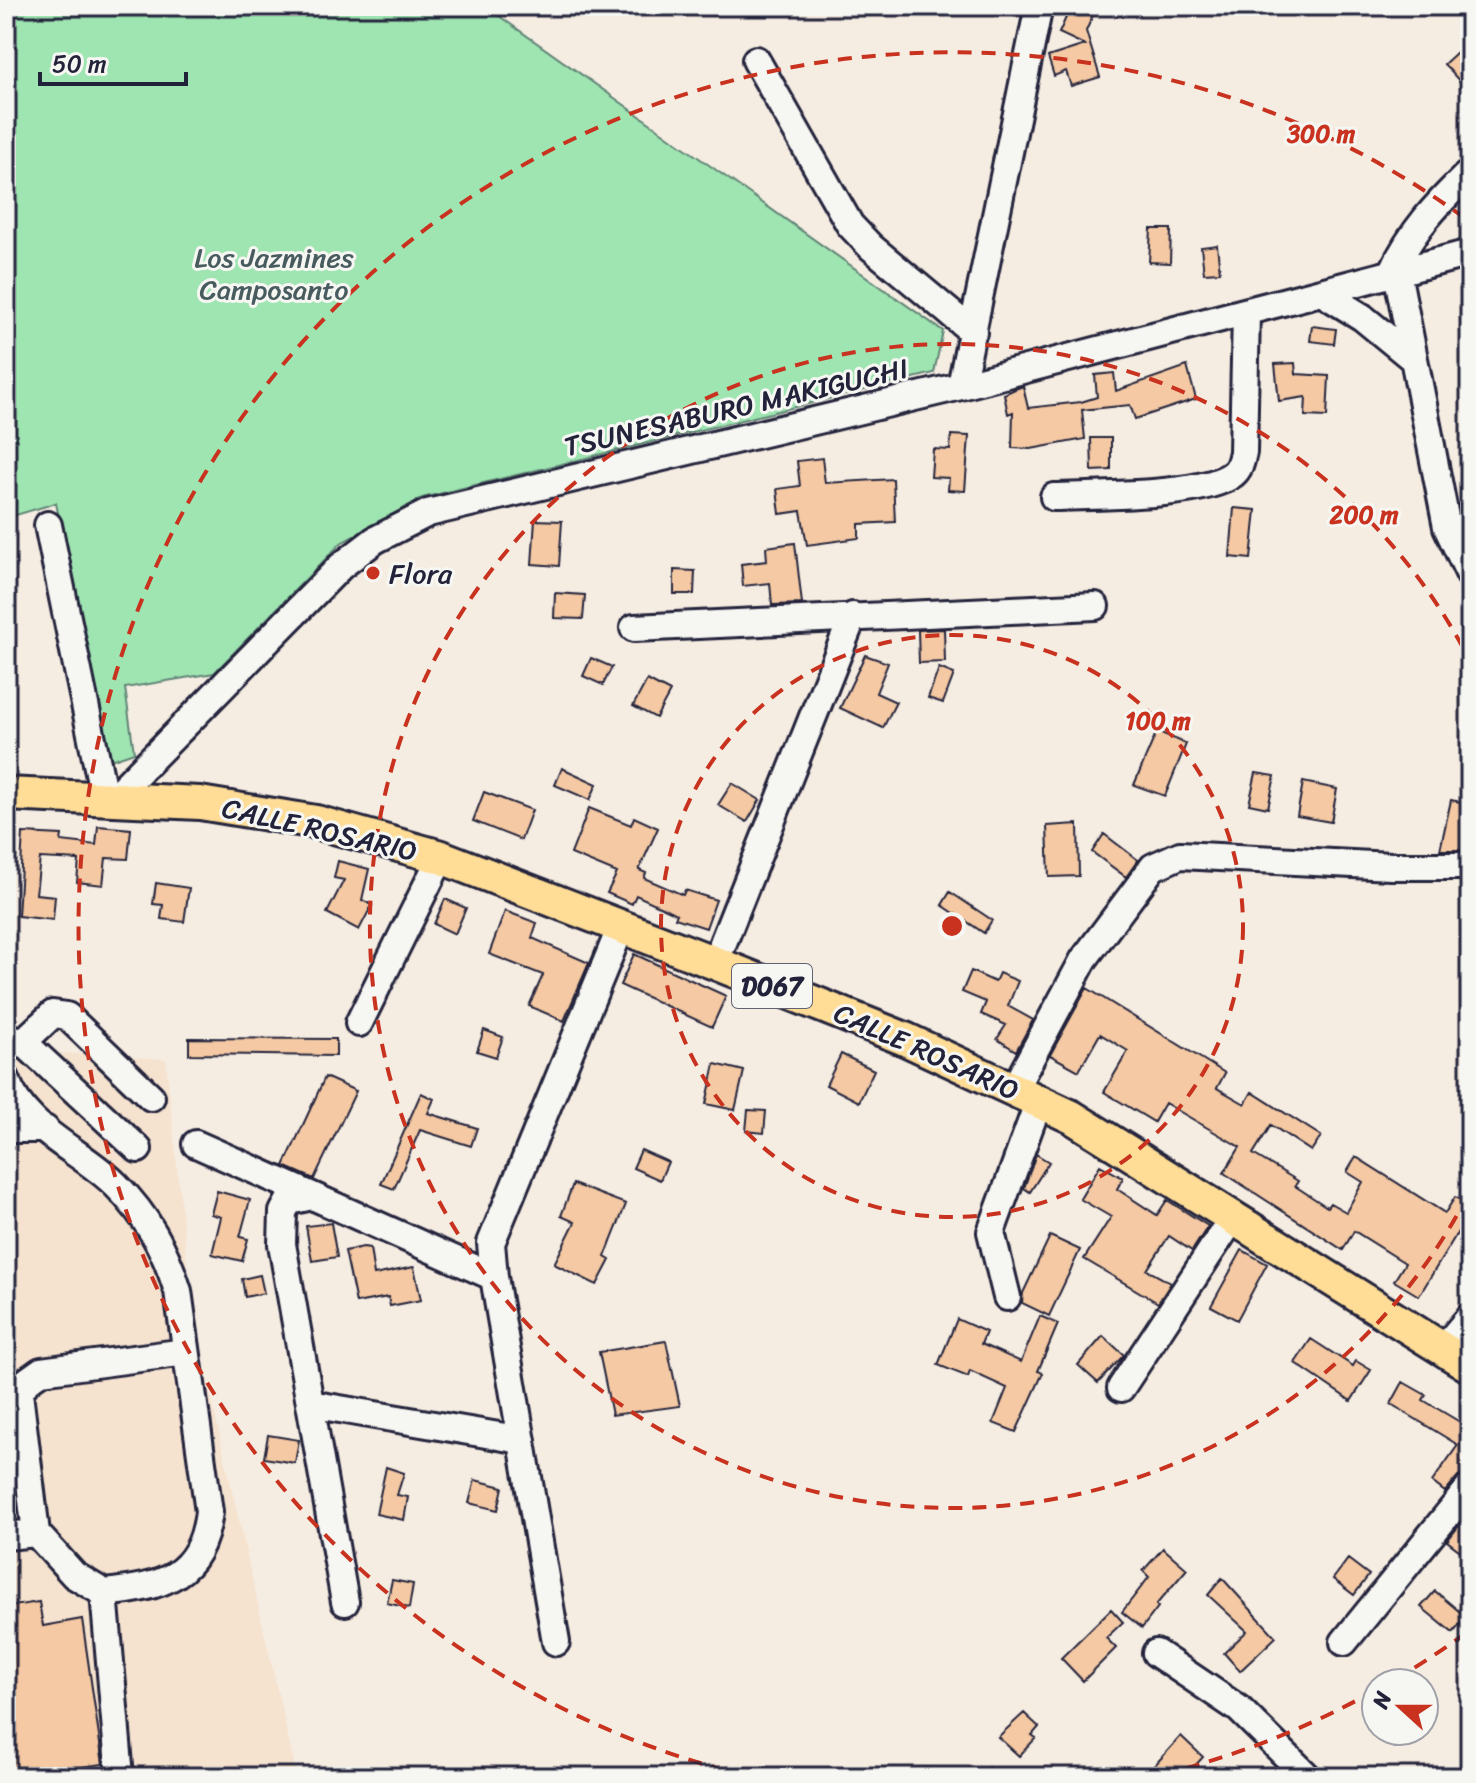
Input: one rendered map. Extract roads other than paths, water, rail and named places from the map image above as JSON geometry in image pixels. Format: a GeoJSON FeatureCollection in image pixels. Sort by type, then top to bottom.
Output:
{"type":"FeatureCollection","features":[{"type":"Feature","properties":{"kind":"main road","name":"CALLE ROSARIO"},"geometry":{"type":"LineString","coordinates":[[6,794],[224,805],[354,831],[441,857],[715,963],[905,1039],[1027,1095],[1234,1216],[1470,1366]]}},
{"type":"Feature","properties":{"kind":"street"},"geometry":{"type":"LineString","coordinates":[[961,386],[1039,6]]}},
{"type":"Feature","properties":{"kind":"street"},"geometry":{"type":"LineString","coordinates":[[756,60],[850,225],[871,247],[973,332]]}},
{"type":"Feature","properties":{"kind":"street"},"geometry":{"type":"LineString","coordinates":[[1470,172],[1426,215],[1408,240],[1394,273],[1447,527],[1470,575]]}},
{"type":"Feature","properties":{"kind":"street","name":"TSUNESABURO MAKIGUCHI"},"geometry":{"type":"LineString","coordinates":[[109,797],[341,566],[375,540],[428,513],[961,386],[1470,253]]}},
{"type":"Feature","properties":{"kind":"street"},"geometry":{"type":"LineString","coordinates":[[1323,293],[1362,317],[1412,358]]}},
{"type":"Feature","properties":{"kind":"street"},"geometry":{"type":"LineString","coordinates":[[1054,497],[1185,489],[1231,475],[1240,465],[1243,452],[1246,313]]}},
{"type":"Feature","properties":{"kind":"street"},"geometry":{"type":"LineString","coordinates":[[48,525],[109,797]]}},
{"type":"Feature","properties":{"kind":"street"},"geometry":{"type":"LineString","coordinates":[[634,628],[1095,606]]}},
{"type":"Feature","properties":{"kind":"street"},"geometry":{"type":"LineString","coordinates":[[715,963],[853,616]]}},
{"type":"Feature","properties":{"kind":"street"},"geometry":{"type":"LineString","coordinates":[[1007,1297],[991,1232],[1027,1095],[1084,959],[1153,867],[1180,855],[1391,866],[1470,866]]}},
{"type":"Feature","properties":{"kind":"street"},"geometry":{"type":"LineString","coordinates":[[359,1023],[441,857]]}},
{"type":"Feature","properties":{"kind":"street"},"geometry":{"type":"LineString","coordinates":[[556,1642],[494,1277],[491,1243],[621,927]]}},
{"type":"Feature","properties":{"kind":"street"},"geometry":{"type":"LineString","coordinates":[[138,1149],[15,1039],[53,1014],[67,1016],[151,1097]]}},
{"type":"Feature","properties":{"kind":"street"},"geometry":{"type":"LineString","coordinates":[[6,1079],[20,1108],[114,1183],[146,1218],[168,1259],[178,1291],[209,1512],[206,1533],[197,1555],[184,1572],[160,1583],[104,1593],[74,1575],[36,1533],[19,1393],[27,1381],[41,1371],[186,1352]]}},
{"type":"Feature","properties":{"kind":"street"},"geometry":{"type":"LineString","coordinates":[[6,1129],[45,1129]]}},
{"type":"Feature","properties":{"kind":"street"},"geometry":{"type":"LineString","coordinates":[[196,1144],[494,1277]]}},
{"type":"Feature","properties":{"kind":"street"},"geometry":{"type":"LineString","coordinates":[[312,1196],[289,1201],[281,1225],[345,1602]]}},
{"type":"Feature","properties":{"kind":"street"},"geometry":{"type":"LineString","coordinates":[[1121,1388],[1234,1216]]}},
{"type":"Feature","properties":{"kind":"street"},"geometry":{"type":"LineString","coordinates":[[1443,1349],[1470,1317]]}},
{"type":"Feature","properties":{"kind":"street"},"geometry":{"type":"LineString","coordinates":[[310,1404],[522,1440]]}},
{"type":"Feature","properties":{"kind":"street"},"geometry":{"type":"LineString","coordinates":[[1344,1642],[1470,1487]]}},
{"type":"Feature","properties":{"kind":"street"},"geometry":{"type":"LineString","coordinates":[[6,1536],[36,1533]]}},
{"type":"Feature","properties":{"kind":"street"},"geometry":{"type":"LineString","coordinates":[[104,1593],[120,1777]]}},
{"type":"Feature","properties":{"kind":"street"},"geometry":{"type":"LineString","coordinates":[[1156,1653],[1249,1717],[1308,1777]]}},
{"type":"Feature","properties":{"kind":"place","name":"Flora"},"geometry":{"type":"Point","coordinates":[373,573]}},
{"type":"Feature","properties":{"kind":"park label","name":"Los Jazmines Camposanto"},"geometry":{"type":"Point","coordinates":[274,273]}}]}
